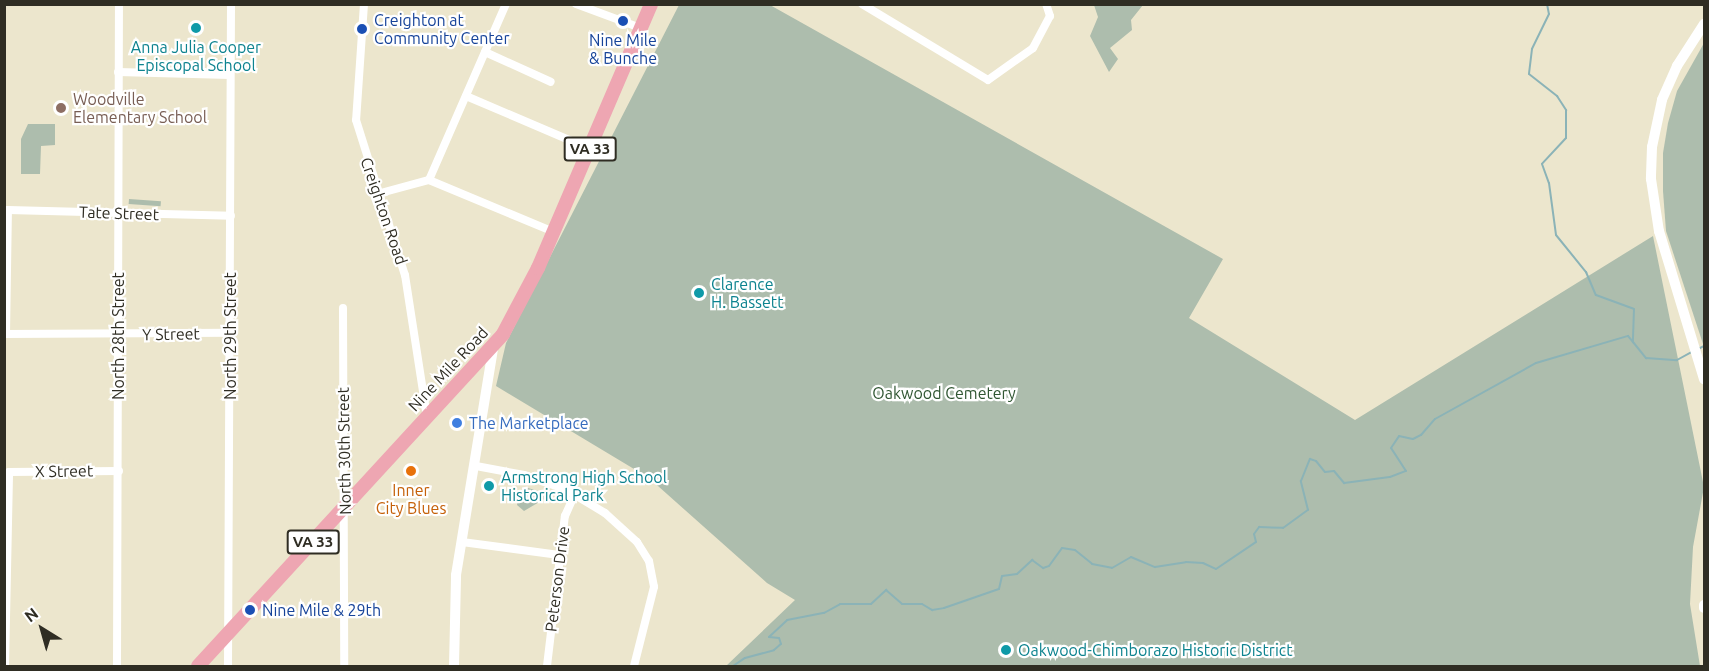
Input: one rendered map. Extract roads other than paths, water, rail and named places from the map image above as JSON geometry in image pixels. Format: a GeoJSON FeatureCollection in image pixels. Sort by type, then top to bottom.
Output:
{"type":"FeatureCollection","features":[{"type":"Feature","properties":{"kind":"main road","name":"Nine Mile Road"},"geometry":{"type":"LineString","coordinates":[[198,666],[493,348],[526,293],[651,4]]}},
{"type":"Feature","properties":{"kind":"street","name":"North 28th Street"},"geometry":{"type":"LineString","coordinates":[[117,666],[119,4]]}},
{"type":"Feature","properties":{"kind":"street","name":"North 29th Street"},"geometry":{"type":"LineString","coordinates":[[228,666],[230,633],[231,4]]}},
{"type":"Feature","properties":{"kind":"street","name":"Creighton Road"},"geometry":{"type":"LineString","coordinates":[[364,4],[356,120],[377,194],[405,275],[427,417]]}},
{"type":"Feature","properties":{"kind":"street"},"geometry":{"type":"LineString","coordinates":[[429,180],[506,4]]}},
{"type":"Feature","properties":{"kind":"street"},"geometry":{"type":"LineString","coordinates":[[576,4],[641,28]]}},
{"type":"Feature","properties":{"kind":"street"},"geometry":{"type":"LineString","coordinates":[[865,5],[988,80],[1033,48],[1048,23],[1047,5]]}},
{"type":"Feature","properties":{"kind":"street"},"geometry":{"type":"LineString","coordinates":[[1704,24],[1677,66],[1657,120],[1651,179],[1659,231],[1699,353],[1704,379]]}},
{"type":"Feature","properties":{"kind":"street"},"geometry":{"type":"LineString","coordinates":[[484,56],[552,82]]}},
{"type":"Feature","properties":{"kind":"street"},"geometry":{"type":"LineString","coordinates":[[118,72],[230,75]]}},
{"type":"Feature","properties":{"kind":"street"},"geometry":{"type":"LineString","coordinates":[[466,96],[590,149]]}},
{"type":"Feature","properties":{"kind":"street"},"geometry":{"type":"LineString","coordinates":[[377,194],[429,180],[554,232]]}},
{"type":"Feature","properties":{"kind":"street","name":"Tate Street"},"geometry":{"type":"LineString","coordinates":[[5,334],[8,210],[231,216]]}},
{"type":"Feature","properties":{"kind":"street","name":"North 30th Street"},"geometry":{"type":"LineString","coordinates":[[343,308],[344,666]]}},
{"type":"Feature","properties":{"kind":"street","name":"Y Street"},"geometry":{"type":"LineString","coordinates":[[5,334],[230,333]]}},
{"type":"Feature","properties":{"kind":"street"},"geometry":{"type":"LineString","coordinates":[[454,666],[454,596],[493,348]]}},
{"type":"Feature","properties":{"kind":"street"},"geometry":{"type":"LineString","coordinates":[[476,466],[542,480],[575,494],[615,521],[649,561],[654,593],[634,666]]}},
{"type":"Feature","properties":{"kind":"street","name":"X Street"},"geometry":{"type":"LineString","coordinates":[[4,666],[9,472],[119,471]]}},
{"type":"Feature","properties":{"kind":"street","name":"Peterson Drive"},"geometry":{"type":"LineString","coordinates":[[547,666],[566,512],[575,494]]}},
{"type":"Feature","properties":{"kind":"street"},"geometry":{"type":"LineString","coordinates":[[462,542],[560,555]]}},
{"type":"Feature","properties":{"kind":"waterway"},"geometry":{"type":"LineString","coordinates":[[1547,4],[1549,14],[1532,49],[1529,74],[1557,96],[1566,110],[1566,138],[1542,164],[1549,183],[1556,235],[1586,272],[1596,295],[1634,309],[1633,342],[1646,358],[1677,360],[1693,351]]}},
{"type":"Feature","properties":{"kind":"waterway"},"geometry":{"type":"LineString","coordinates":[[733,666],[745,658],[774,650],[781,644],[779,638],[769,637],[787,620],[824,613],[840,604],[871,604],[886,590],[902,604],[922,604],[932,610],[944,608],[999,589],[1002,576],[1017,574],[1032,560],[1043,568],[1049,566],[1062,548],[1075,550],[1092,564],[1112,568],[1131,557],[1155,567],[1186,562],[1203,563],[1216,569],[1256,542],[1254,534],[1259,527],[1283,528],[1308,510],[1301,481],[1310,459],[1316,461],[1325,472],[1334,471],[1344,483],[1390,477],[1406,471],[1391,448],[1399,436],[1413,439],[1421,435],[1435,419],[1536,363],[1628,336],[1633,342]]}},
{"type":"Feature","properties":{"kind":"waterway"},"geometry":{"type":"LineString","coordinates":[[1698,349],[1704,346]]}},
{"type":"Feature","properties":{"kind":"place","name":"Nine Mile & Bunche"},"geometry":{"type":"Point","coordinates":[623,21]}},
{"type":"Feature","properties":{"kind":"place","name":"Anna Julia Cooper Episcopal School"},"geometry":{"type":"Point","coordinates":[196,28]}},
{"type":"Feature","properties":{"kind":"place","name":"Creighton at Community Center"},"geometry":{"type":"Point","coordinates":[362,29]}},
{"type":"Feature","properties":{"kind":"place","name":"Woodville Elementary School"},"geometry":{"type":"Point","coordinates":[61,108]}},
{"type":"Feature","properties":{"kind":"place","name":"Clarence H. Bassett"},"geometry":{"type":"Point","coordinates":[699,293]}},
{"type":"Feature","properties":{"kind":"place","name":"The Marketplace"},"geometry":{"type":"Point","coordinates":[457,423]}},
{"type":"Feature","properties":{"kind":"place","name":"Inner City Blues"},"geometry":{"type":"Point","coordinates":[411,471]}},
{"type":"Feature","properties":{"kind":"place","name":"Armstrong High School Historical Park"},"geometry":{"type":"Point","coordinates":[489,486]}},
{"type":"Feature","properties":{"kind":"place","name":"Nine Mile & 29th"},"geometry":{"type":"Point","coordinates":[250,610]}},
{"type":"Feature","properties":{"kind":"place","name":"Oakwood-Chimborazo Historic District"},"geometry":{"type":"Point","coordinates":[1006,650]}},
{"type":"Feature","properties":{"kind":"park label","name":"Oakwood Cemetery"},"geometry":{"type":"Point","coordinates":[944,393]}}]}
